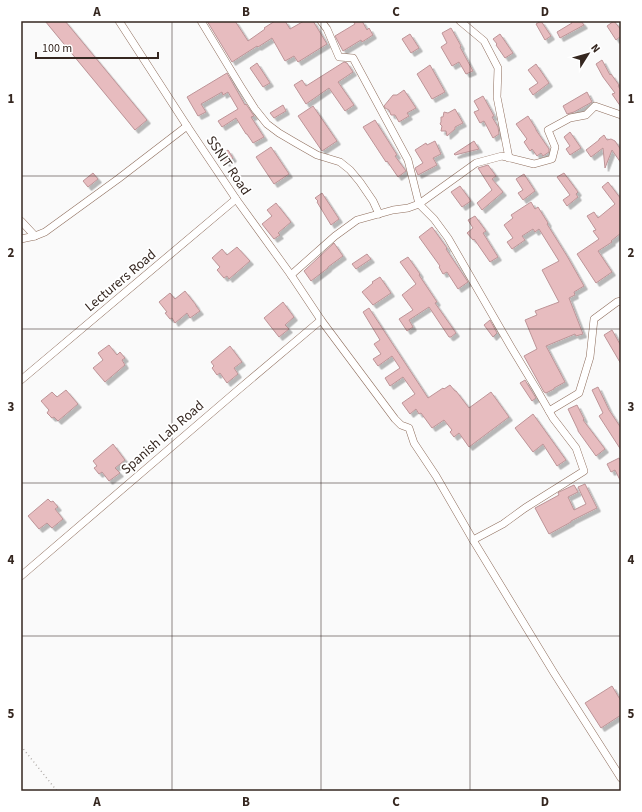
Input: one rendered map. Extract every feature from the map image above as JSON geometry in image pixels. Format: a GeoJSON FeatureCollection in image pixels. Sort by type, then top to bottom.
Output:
{"type":"FeatureCollection","features":[{"type":"Feature","properties":{"kind":"street","name":"SSNIT Road"},"geometry":{"type":"LineString","coordinates":[[119,21],[236,199],[291,275],[321,320],[395,419],[401,425],[409,428],[414,443],[436,476],[554,673],[621,778]]}},
{"type":"Feature","properties":{"kind":"street"},"geometry":{"type":"LineString","coordinates":[[201,21],[244,93],[267,124],[279,133],[317,155],[340,162],[350,170],[373,201],[379,214]]}},
{"type":"Feature","properties":{"kind":"street"},"geometry":{"type":"LineString","coordinates":[[321,21],[327,29],[339,57],[353,58],[408,160],[419,204],[434,219],[448,238],[553,418],[576,448],[584,471],[525,508],[503,524],[473,540]]}},
{"type":"Feature","properties":{"kind":"street"},"geometry":{"type":"LineString","coordinates":[[460,21],[484,41],[498,68],[497,96],[510,158]]}},
{"type":"Feature","properties":{"kind":"street"},"geometry":{"type":"LineString","coordinates":[[291,275],[335,236],[357,220],[419,204],[476,163],[502,156],[534,164],[552,159],[555,147],[548,130],[570,118],[586,115],[595,106],[621,115]]}},
{"type":"Feature","properties":{"kind":"street"},"geometry":{"type":"LineString","coordinates":[[21,239],[45,232],[112,184],[187,126]]}},
{"type":"Feature","properties":{"kind":"street","name":"Lecturers Road"},"geometry":{"type":"LineString","coordinates":[[21,380],[236,199]]}},
{"type":"Feature","properties":{"kind":"street"},"geometry":{"type":"LineString","coordinates":[[21,221],[35,236]]}},
{"type":"Feature","properties":{"kind":"street"},"geometry":{"type":"LineString","coordinates":[[549,411],[579,393],[590,357],[594,319],[617,302],[621,301]]}},
{"type":"Feature","properties":{"kind":"street","name":"Spanish Lab Road"},"geometry":{"type":"LineString","coordinates":[[21,576],[321,320]]}},
{"type":"Feature","properties":{"kind":"path"},"geometry":{"type":"LineString","coordinates":[[21,746],[57,791]]}},
{"type":"Feature","properties":{"kind":"building"},"geometry":{"type":"Polygon","coordinates":[[[45,21],[65,21],[147,120],[135,130],[45,21]]]}},
{"type":"Feature","properties":{"kind":"building"},"geometry":{"type":"Polygon","coordinates":[[[207,21],[235,21],[248,41],[275,21],[285,21],[290,29],[304,21],[313,21],[327,44],[298,62],[294,56],[285,61],[272,38],[232,62],[207,21]]]}},
{"type":"Feature","properties":{"kind":"building"},"geometry":{"type":"Polygon","coordinates":[[[353,21],[362,21],[367,30],[369,28],[373,35],[362,42],[361,40],[343,51],[335,36],[355,24],[353,21]]]}},
{"type":"Feature","properties":{"kind":"building"},"geometry":{"type":"Polygon","coordinates":[[[541,21],[551,36],[545,40],[536,24],[541,21]]]}},
{"type":"Feature","properties":{"kind":"building"},"geometry":{"type":"Polygon","coordinates":[[[571,21],[581,21],[584,25],[560,38],[557,32],[572,23],[571,21]]]}},
{"type":"Feature","properties":{"kind":"building"},"geometry":{"type":"Polygon","coordinates":[[[614,21],[621,30],[621,36],[616,40],[607,26],[614,21]]]}},
{"type":"Feature","properties":{"kind":"building"},"geometry":{"type":"Polygon","coordinates":[[[451,28],[473,71],[466,74],[459,62],[452,66],[441,47],[447,43],[442,33],[451,28]]]}},
{"type":"Feature","properties":{"kind":"building"},"geometry":{"type":"Polygon","coordinates":[[[410,34],[419,48],[411,53],[402,39],[410,34]]]}},
{"type":"Feature","properties":{"kind":"building"},"geometry":{"type":"Polygon","coordinates":[[[500,34],[513,53],[505,58],[493,39],[500,34]]]}},
{"type":"Feature","properties":{"kind":"building"},"geometry":{"type":"Polygon","coordinates":[[[602,60],[610,75],[611,74],[619,85],[618,86],[620,89],[621,88],[621,107],[612,94],[615,93],[603,77],[596,64],[602,60]]]}},
{"type":"Feature","properties":{"kind":"building"},"geometry":{"type":"Polygon","coordinates":[[[344,62],[347,63],[353,72],[338,82],[354,105],[345,111],[329,88],[306,104],[294,85],[302,80],[306,86],[344,62]]]}},
{"type":"Feature","properties":{"kind":"building"},"geometry":{"type":"Polygon","coordinates":[[[257,63],[270,83],[263,87],[250,68],[257,63]]]}},
{"type":"Feature","properties":{"kind":"building"},"geometry":{"type":"Polygon","coordinates":[[[536,64],[549,83],[533,95],[529,89],[538,83],[528,70],[536,64]]]}},
{"type":"Feature","properties":{"kind":"building"},"geometry":{"type":"Polygon","coordinates":[[[430,65],[445,92],[432,99],[417,74],[430,65]]]}},
{"type":"Feature","properties":{"kind":"building"},"geometry":{"type":"Polygon","coordinates":[[[227,73],[245,105],[246,104],[254,116],[251,117],[264,137],[253,143],[236,118],[222,127],[218,121],[238,109],[228,92],[223,95],[222,92],[201,104],[206,112],[198,116],[187,97],[227,73]]]}},
{"type":"Feature","properties":{"kind":"building"},"geometry":{"type":"Polygon","coordinates":[[[404,90],[416,108],[407,113],[409,116],[399,122],[395,115],[391,115],[389,110],[384,106],[393,95],[397,95],[404,90]]]}},
{"type":"Feature","properties":{"kind":"building"},"geometry":{"type":"Polygon","coordinates":[[[587,92],[592,102],[574,112],[567,114],[563,106],[587,92]]]}},
{"type":"Feature","properties":{"kind":"building"},"geometry":{"type":"Polygon","coordinates":[[[483,96],[498,127],[499,134],[493,138],[484,121],[480,123],[474,112],[479,110],[474,101],[483,96]]]}},
{"type":"Feature","properties":{"kind":"building"},"geometry":{"type":"Polygon","coordinates":[[[283,105],[286,111],[274,118],[270,113],[283,105]]]}},
{"type":"Feature","properties":{"kind":"building"},"geometry":{"type":"Polygon","coordinates":[[[313,106],[337,141],[322,151],[298,116],[313,106]]]}},
{"type":"Feature","properties":{"kind":"building"},"geometry":{"type":"Polygon","coordinates":[[[455,109],[463,123],[455,127],[455,129],[447,136],[446,131],[441,131],[441,117],[443,117],[444,112],[448,113],[455,109]]]}},
{"type":"Feature","properties":{"kind":"building"},"geometry":{"type":"Polygon","coordinates":[[[528,116],[549,149],[549,152],[543,156],[541,153],[537,156],[532,149],[530,151],[524,142],[527,139],[516,124],[528,116]]]}},
{"type":"Feature","properties":{"kind":"building"},"geometry":{"type":"Polygon","coordinates":[[[375,120],[397,155],[395,156],[406,171],[398,177],[387,161],[386,162],[363,127],[375,120]]]}},
{"type":"Feature","properties":{"kind":"building"},"geometry":{"type":"Polygon","coordinates":[[[570,132],[581,148],[570,155],[566,149],[570,146],[564,137],[570,132]]]}},
{"type":"Feature","properties":{"kind":"building"},"geometry":{"type":"Polygon","coordinates":[[[604,135],[607,140],[611,139],[615,141],[621,150],[621,163],[612,150],[605,168],[603,148],[591,157],[586,150],[604,135]]]}},
{"type":"Feature","properties":{"kind":"building"},"geometry":{"type":"Polygon","coordinates":[[[435,141],[441,154],[433,158],[437,165],[418,175],[415,168],[423,163],[415,150],[426,143],[427,145],[435,141]]]}},
{"type":"Feature","properties":{"kind":"building"},"geometry":{"type":"Polygon","coordinates":[[[474,141],[479,149],[454,154],[474,141]]]}},
{"type":"Feature","properties":{"kind":"building"},"geometry":{"type":"Polygon","coordinates":[[[271,147],[289,174],[274,184],[256,157],[271,147]]]}},
{"type":"Feature","properties":{"kind":"building"},"geometry":{"type":"Polygon","coordinates":[[[228,150],[233,158],[226,163],[221,155],[228,150]]]}},
{"type":"Feature","properties":{"kind":"building"},"geometry":{"type":"Polygon","coordinates":[[[488,165],[496,176],[492,179],[503,192],[482,210],[477,203],[492,190],[478,168],[488,165]]]}},
{"type":"Feature","properties":{"kind":"building"},"geometry":{"type":"Polygon","coordinates":[[[93,173],[98,179],[88,187],[83,181],[93,173]]]}},
{"type":"Feature","properties":{"kind":"building"},"geometry":{"type":"Polygon","coordinates":[[[564,173],[578,192],[576,194],[578,197],[567,206],[563,200],[570,195],[557,177],[564,173]]]}},
{"type":"Feature","properties":{"kind":"building"},"geometry":{"type":"Polygon","coordinates":[[[524,174],[535,191],[523,200],[518,193],[523,190],[516,179],[524,174]]]}},
{"type":"Feature","properties":{"kind":"building"},"geometry":{"type":"Polygon","coordinates":[[[608,182],[621,199],[621,233],[611,241],[612,242],[598,251],[612,272],[596,283],[577,254],[599,239],[593,231],[596,230],[587,216],[594,212],[598,218],[615,204],[602,187],[608,182]]]}},
{"type":"Feature","properties":{"kind":"building"},"geometry":{"type":"Polygon","coordinates":[[[460,186],[471,201],[462,207],[451,192],[460,186]]]}},
{"type":"Feature","properties":{"kind":"building"},"geometry":{"type":"Polygon","coordinates":[[[322,193],[339,219],[331,225],[315,198],[322,193]]]}},
{"type":"Feature","properties":{"kind":"building"},"geometry":{"type":"Polygon","coordinates":[[[531,202],[535,209],[538,207],[584,286],[574,292],[575,295],[569,298],[583,334],[576,336],[575,334],[546,346],[565,382],[546,393],[544,392],[524,356],[537,349],[525,320],[537,315],[535,311],[559,302],[542,270],[559,261],[539,229],[535,232],[533,229],[522,236],[525,240],[512,249],[507,242],[513,238],[504,225],[513,218],[511,215],[531,202]]]}},
{"type":"Feature","properties":{"kind":"building"},"geometry":{"type":"Polygon","coordinates":[[[276,203],[291,222],[278,233],[280,235],[274,239],[262,224],[272,216],[267,210],[276,203]]]}},
{"type":"Feature","properties":{"kind":"building"},"geometry":{"type":"Polygon","coordinates":[[[475,216],[486,231],[483,233],[498,257],[490,262],[474,239],[473,240],[467,233],[473,228],[468,220],[475,216]]]}},
{"type":"Feature","properties":{"kind":"building"},"geometry":{"type":"Polygon","coordinates":[[[432,227],[468,282],[458,289],[447,272],[443,274],[439,267],[440,266],[419,237],[432,227]]]}},
{"type":"Feature","properties":{"kind":"building"},"geometry":{"type":"Polygon","coordinates":[[[334,243],[343,256],[311,281],[304,271],[334,243]]]}},
{"type":"Feature","properties":{"kind":"building"},"geometry":{"type":"Polygon","coordinates":[[[237,247],[250,261],[229,279],[227,276],[224,278],[217,270],[220,267],[212,258],[222,249],[227,255],[237,247]]]}},
{"type":"Feature","properties":{"kind":"building"},"geometry":{"type":"Polygon","coordinates":[[[367,254],[371,259],[356,269],[352,264],[367,254]]]}},
{"type":"Feature","properties":{"kind":"building"},"geometry":{"type":"Polygon","coordinates":[[[408,257],[437,302],[435,303],[456,333],[451,337],[449,337],[429,307],[409,320],[413,327],[407,331],[399,319],[413,310],[402,295],[416,284],[400,262],[408,257]]]}},
{"type":"Feature","properties":{"kind":"building"},"geometry":{"type":"Polygon","coordinates":[[[380,277],[391,293],[373,305],[362,292],[373,283],[372,282],[380,277]]]}},
{"type":"Feature","properties":{"kind":"building"},"geometry":{"type":"Polygon","coordinates":[[[185,291],[200,311],[190,318],[187,313],[175,323],[172,318],[170,319],[165,313],[167,312],[159,302],[170,293],[175,299],[185,291]]]}},
{"type":"Feature","properties":{"kind":"building"},"geometry":{"type":"Polygon","coordinates":[[[283,302],[294,317],[285,325],[289,329],[279,337],[264,318],[283,302]]]}},
{"type":"Feature","properties":{"kind":"building"},"geometry":{"type":"Polygon","coordinates":[[[369,308],[428,398],[450,385],[469,408],[491,392],[509,417],[469,447],[459,433],[454,437],[450,432],[452,430],[444,420],[432,428],[421,413],[419,414],[416,409],[410,414],[402,403],[415,394],[403,377],[390,386],[385,378],[400,368],[392,356],[378,366],[373,359],[381,354],[374,344],[380,340],[363,312],[369,308]]]}},
{"type":"Feature","properties":{"kind":"building"},"geometry":{"type":"Polygon","coordinates":[[[490,320],[497,333],[493,337],[484,325],[490,320]]]}},
{"type":"Feature","properties":{"kind":"building"},"geometry":{"type":"Polygon","coordinates":[[[612,330],[621,346],[621,364],[604,335],[612,330]]]}},
{"type":"Feature","properties":{"kind":"building"},"geometry":{"type":"Polygon","coordinates":[[[109,345],[117,355],[120,352],[125,358],[122,360],[125,365],[105,382],[93,368],[103,360],[98,353],[109,345]]]}},
{"type":"Feature","properties":{"kind":"building"},"geometry":{"type":"Polygon","coordinates":[[[230,346],[242,362],[234,368],[238,374],[227,383],[220,373],[217,375],[212,368],[214,366],[211,362],[230,346]]]}},
{"type":"Feature","properties":{"kind":"building"},"geometry":{"type":"Polygon","coordinates":[[[525,380],[536,398],[532,401],[520,383],[525,380]]]}},
{"type":"Feature","properties":{"kind":"building"},"geometry":{"type":"Polygon","coordinates":[[[598,387],[609,410],[621,428],[621,450],[599,416],[603,413],[592,390],[598,387]]]}},
{"type":"Feature","properties":{"kind":"building"},"geometry":{"type":"Polygon","coordinates":[[[66,390],[78,404],[58,421],[47,413],[49,410],[41,401],[52,392],[57,397],[66,390]]]}},
{"type":"Feature","properties":{"kind":"building"},"geometry":{"type":"Polygon","coordinates":[[[577,405],[584,419],[583,420],[605,449],[596,456],[578,431],[568,409],[577,405]]]}},
{"type":"Feature","properties":{"kind":"building"},"geometry":{"type":"Polygon","coordinates":[[[533,414],[566,460],[557,466],[543,444],[533,452],[515,428],[533,414]]]}},
{"type":"Feature","properties":{"kind":"building"},"geometry":{"type":"Polygon","coordinates":[[[113,444],[125,460],[115,468],[120,473],[109,481],[102,472],[99,474],[94,468],[97,466],[93,461],[113,444]]]}},
{"type":"Feature","properties":{"kind":"building"},"geometry":{"type":"Polygon","coordinates":[[[619,458],[621,462],[621,482],[615,470],[611,472],[607,464],[619,458]]]}},
{"type":"Feature","properties":{"kind":"building"},"geometry":{"type":"Polygon","coordinates":[[[585,484],[597,508],[549,534],[535,508],[559,495],[559,492],[574,485],[578,492],[568,497],[574,510],[586,504],[578,487],[585,484]]]}},
{"type":"Feature","properties":{"kind":"building"},"geometry":{"type":"Polygon","coordinates":[[[48,499],[51,502],[53,501],[58,507],[55,509],[63,519],[52,528],[47,523],[39,529],[28,516],[48,499]]]}},
{"type":"Feature","properties":{"kind":"building"},"geometry":{"type":"Polygon","coordinates":[[[612,686],[621,701],[621,715],[601,728],[585,703],[612,686]]]}}]}
